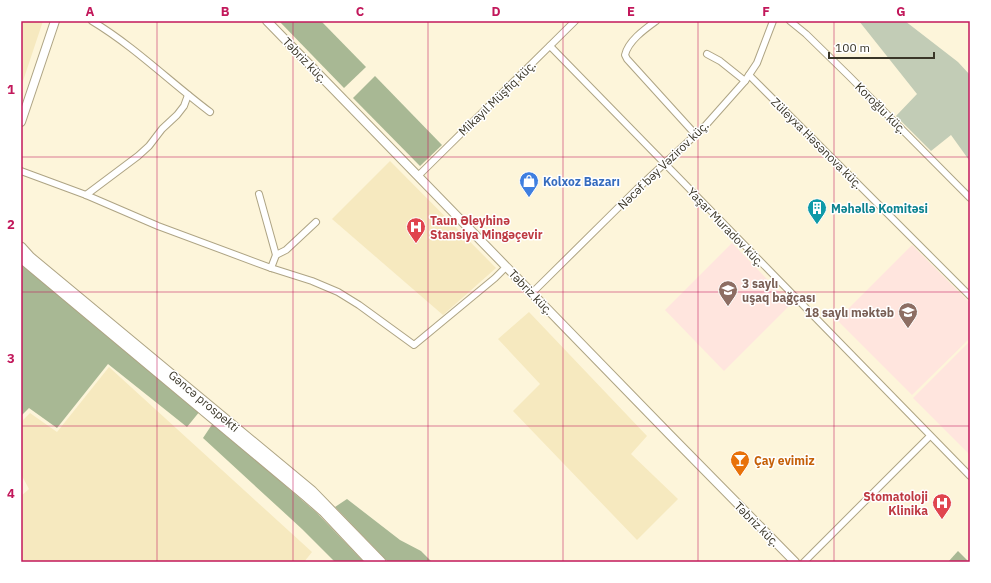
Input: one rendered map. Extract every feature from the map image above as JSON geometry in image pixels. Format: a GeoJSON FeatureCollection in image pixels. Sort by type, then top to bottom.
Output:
{"type":"FeatureCollection","features":[{"type":"Feature","properties":{"kind":"main road"},"geometry":{"type":"LineString","coordinates":[[21,122],[55,21]]}},
{"type":"Feature","properties":{"kind":"main road","name":"Təbriz küç."},"geometry":{"type":"LineString","coordinates":[[267,21],[795,562]]}},
{"type":"Feature","properties":{"kind":"main road","name":"Gəncə prospekti"},"geometry":{"type":"LineString","coordinates":[[21,247],[36,262],[312,491],[382,562]]}},
{"type":"Feature","properties":{"kind":"main road","name":"Gəncə prospekti"},"geometry":{"type":"LineString","coordinates":[[21,258],[307,497],[323,511],[371,562]]}},
{"type":"Feature","properties":{"kind":"street"},"geometry":{"type":"LineString","coordinates":[[92,21],[130,47],[188,96],[210,112]]}},
{"type":"Feature","properties":{"kind":"street","name":"Mikayıl Müşfiq küç."},"geometry":{"type":"LineString","coordinates":[[418,176],[576,21]]}},
{"type":"Feature","properties":{"kind":"street"},"geometry":{"type":"LineString","coordinates":[[656,21],[631,43],[625,55],[696,135]]}},
{"type":"Feature","properties":{"kind":"street","name":"Nəcəf bəy Vəzirov küç."},"geometry":{"type":"LineString","coordinates":[[532,293],[664,164],[696,135],[745,81],[757,63],[773,21]]}},
{"type":"Feature","properties":{"kind":"street","name":"Koroğlu küç."},"geometry":{"type":"LineString","coordinates":[[790,21],[806,34],[844,71],[970,198]]}},
{"type":"Feature","properties":{"kind":"street","name":"Yaşar Muradov küç."},"geometry":{"type":"LineString","coordinates":[[550,46],[970,476]]}},
{"type":"Feature","properties":{"kind":"street"},"geometry":{"type":"LineString","coordinates":[[707,54],[720,61],[745,81]]}},
{"type":"Feature","properties":{"kind":"street","name":"Züleyxa Həsənova küç."},"geometry":{"type":"LineString","coordinates":[[749,75],[970,296]]}},
{"type":"Feature","properties":{"kind":"street"},"geometry":{"type":"LineString","coordinates":[[86,195],[149,146],[162,129],[177,115],[184,106],[188,96]]}},
{"type":"Feature","properties":{"kind":"street"},"geometry":{"type":"LineString","coordinates":[[21,171],[86,195],[158,226],[271,268],[312,281],[338,292],[359,305],[414,345],[506,267]]}},
{"type":"Feature","properties":{"kind":"street"},"geometry":{"type":"LineString","coordinates":[[259,194],[276,255],[271,268]]}},
{"type":"Feature","properties":{"kind":"street"},"geometry":{"type":"LineString","coordinates":[[276,255],[286,250],[316,222]]}},
{"type":"Feature","properties":{"kind":"street"},"geometry":{"type":"LineString","coordinates":[[804,562],[930,436]]}},
{"type":"Feature","properties":{"kind":"shaded area"},"geometry":{"type":"Polygon","coordinates":[[[21,21],[43,21],[21,87],[21,21]]]}},
{"type":"Feature","properties":{"kind":"shaded area","name":"Taun Əleyhinə Stansiya Mingəçevir"},"geometry":{"type":"Polygon","coordinates":[[[390,161],[496,268],[443,315],[332,219],[390,161]]]}},
{"type":"Feature","properties":{"kind":"shaded area","name":"3 saylı uşaq bağçası"},"geometry":{"type":"Polygon","coordinates":[[[732,243],[791,304],[724,371],[665,310],[732,243]]]}},
{"type":"Feature","properties":{"kind":"shaded area","name":"18 saylı məktəb"},"geometry":{"type":"Polygon","coordinates":[[[912,245],[970,303],[970,338],[912,395],[837,320],[912,245]]]}},
{"type":"Feature","properties":{"kind":"shaded area"},"geometry":{"type":"Polygon","coordinates":[[[529,312],[647,436],[631,454],[678,499],[637,540],[513,411],[540,384],[498,339],[529,312]]]}},
{"type":"Feature","properties":{"kind":"shaded area"},"geometry":{"type":"Polygon","coordinates":[[[970,341],[970,455],[913,398],[970,341]]]}},
{"type":"Feature","properties":{"kind":"shaded area"},"geometry":{"type":"Polygon","coordinates":[[[109,367],[312,552],[304,562],[21,562],[21,496],[29,489],[21,474],[21,422],[30,413],[57,432],[109,367]]]}},
{"type":"Feature","properties":{"kind":"green space"},"geometry":{"type":"Polygon","coordinates":[[[279,21],[321,21],[366,67],[344,88],[279,21]]]}},
{"type":"Feature","properties":{"kind":"green space"},"geometry":{"type":"Polygon","coordinates":[[[859,21],[905,21],[958,62],[970,75],[969,160],[951,135],[931,151],[896,116],[917,94],[859,21]]]}},
{"type":"Feature","properties":{"kind":"green space"},"geometry":{"type":"Polygon","coordinates":[[[375,76],[442,145],[420,166],[353,98],[375,76]]]}},
{"type":"Feature","properties":{"kind":"green space"},"geometry":{"type":"Polygon","coordinates":[[[21,264],[200,411],[187,427],[108,364],[57,428],[29,408],[21,416],[21,264]]]}},
{"type":"Feature","properties":{"kind":"green space"},"geometry":{"type":"Polygon","coordinates":[[[213,423],[317,513],[364,562],[335,562],[302,529],[203,438],[213,423]]]}},
{"type":"Feature","properties":{"kind":"green space"},"geometry":{"type":"Polygon","coordinates":[[[347,499],[400,540],[421,551],[432,562],[388,562],[335,507],[347,499]]]}},
{"type":"Feature","properties":{"kind":"green space"},"geometry":{"type":"Polygon","coordinates":[[[958,551],[969,562],[948,562],[958,551]]]}},
{"type":"Feature","properties":{"kind":"place","name":"Kolxoz Bazarı"},"geometry":{"type":"Point","coordinates":[529,198]}},
{"type":"Feature","properties":{"kind":"place","name":"Məhəllə Komitəsi"},"geometry":{"type":"Point","coordinates":[817,225]}},
{"type":"Feature","properties":{"kind":"place","name":"Taun Əleyhinə Stansiya Mingəçevir"},"geometry":{"type":"Point","coordinates":[416,244]}},
{"type":"Feature","properties":{"kind":"place","name":"3 saylı uşaq bağçası"},"geometry":{"type":"Point","coordinates":[728,307]}},
{"type":"Feature","properties":{"kind":"place","name":"18 saylı məktəb"},"geometry":{"type":"Point","coordinates":[908,329]}},
{"type":"Feature","properties":{"kind":"place","name":"Çay evimiz"},"geometry":{"type":"Point","coordinates":[740,477]}},
{"type":"Feature","properties":{"kind":"place","name":"Stomatoloji Klinika"},"geometry":{"type":"Point","coordinates":[942,520]}}]}
